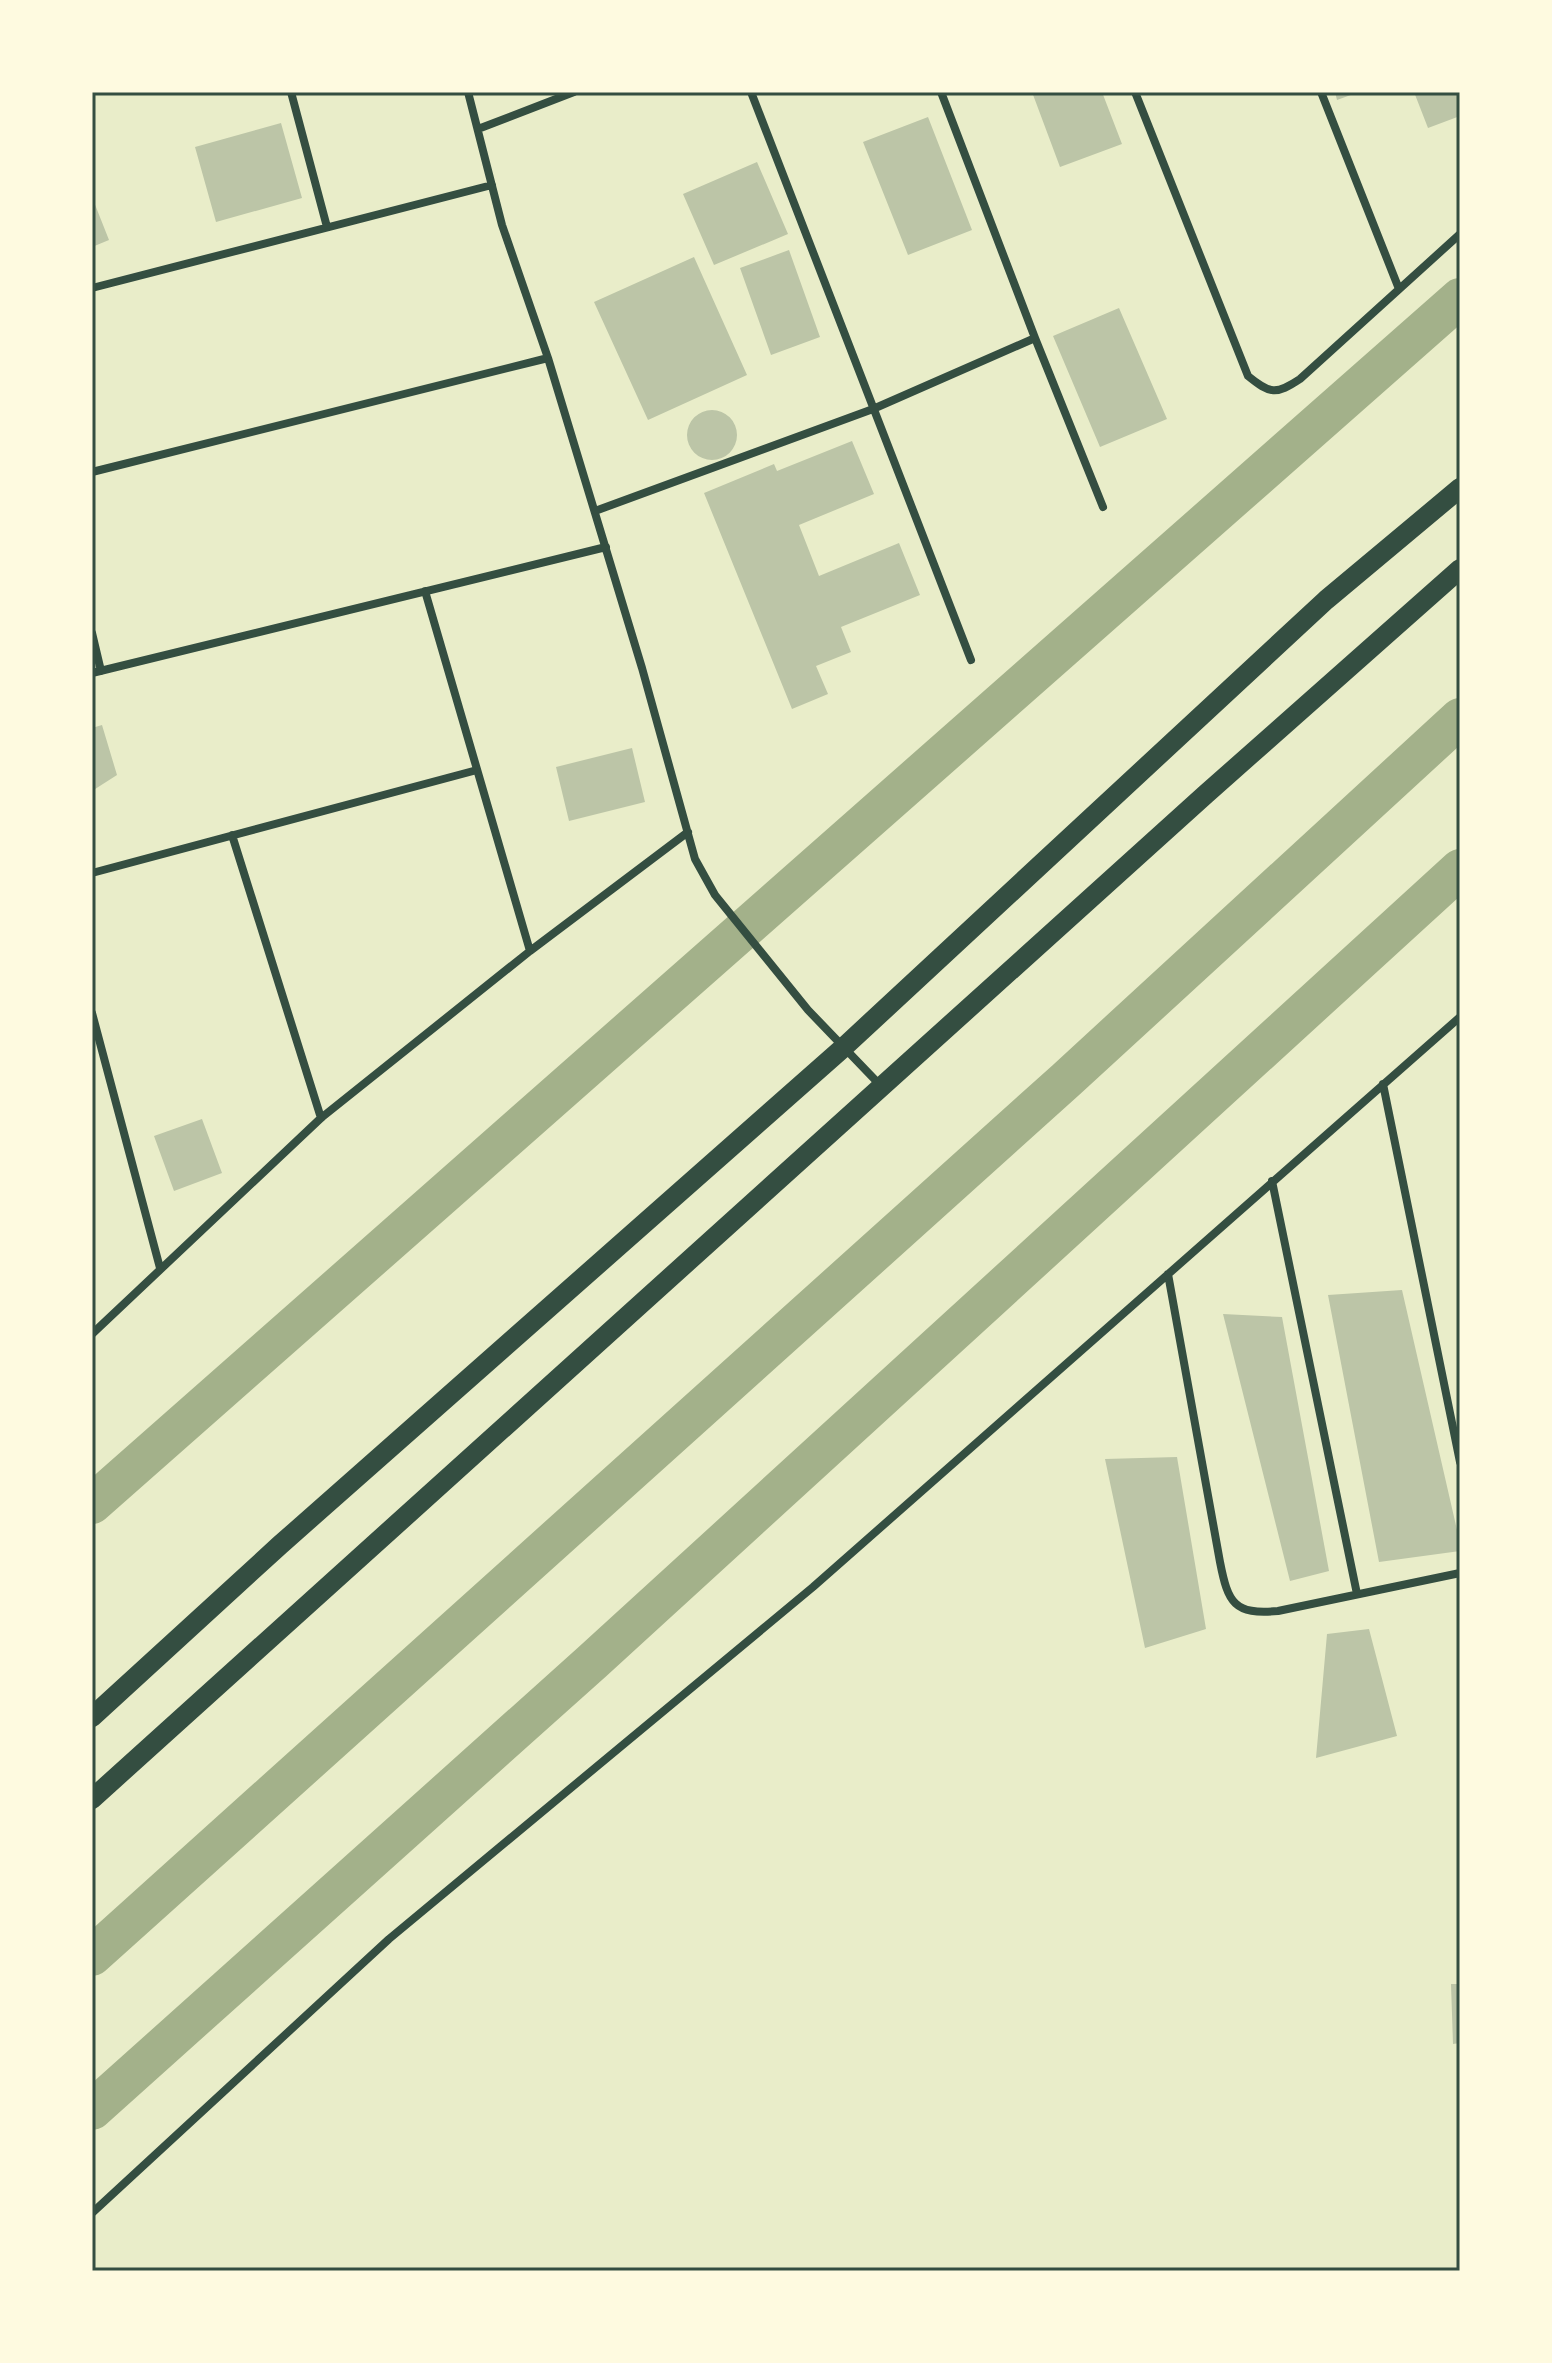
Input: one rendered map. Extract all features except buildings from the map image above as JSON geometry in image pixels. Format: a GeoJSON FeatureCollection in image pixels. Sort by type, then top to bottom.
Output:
{"type":"FeatureCollection","features":[{"type":"Feature","properties":{"kind":"main road"},"geometry":{"type":"LineString","coordinates":[[92,1717],[280,1545],[844,1047],[1326,600],[1460,488]]}},
{"type":"Feature","properties":{"kind":"main road"},"geometry":{"type":"LineString","coordinates":[[92,1799],[1460,569]]}},
{"type":"Feature","properties":{"kind":"street"},"geometry":{"type":"LineString","coordinates":[[291,92],[327,227]]}},
{"type":"Feature","properties":{"kind":"street"},"geometry":{"type":"LineString","coordinates":[[468,92],[502,225],[548,358],[701,872],[715,895],[808,1010],[883,1088]]}},
{"type":"Feature","properties":{"kind":"street"},"geometry":{"type":"LineString","coordinates":[[478,129],[574,92]]}},
{"type":"Feature","properties":{"kind":"street"},"geometry":{"type":"LineString","coordinates":[[751,92],[971,660]]}},
{"type":"Feature","properties":{"kind":"street"},"geometry":{"type":"LineString","coordinates":[[941,92],[1103,507]]}},
{"type":"Feature","properties":{"kind":"street"},"geometry":{"type":"LineString","coordinates":[[1135,92],[1248,376],[1264,389],[1283,391],[1300,379],[1460,234]]}},
{"type":"Feature","properties":{"kind":"street"},"geometry":{"type":"LineString","coordinates":[[1321,92],[1399,289]]}},
{"type":"Feature","properties":{"kind":"street"},"geometry":{"type":"LineString","coordinates":[[92,288],[492,185]]}},
{"type":"Feature","properties":{"kind":"street"},"geometry":{"type":"LineString","coordinates":[[595,511],[873,409],[1035,338]]}},
{"type":"Feature","properties":{"kind":"street"},"geometry":{"type":"LineString","coordinates":[[92,472],[548,358]]}},
{"type":"Feature","properties":{"kind":"street"},"geometry":{"type":"LineString","coordinates":[[92,633],[96,672],[606,547]]}},
{"type":"Feature","properties":{"kind":"street"},"geometry":{"type":"LineString","coordinates":[[425,591],[530,951]]}},
{"type":"Feature","properties":{"kind":"street"},"geometry":{"type":"LineString","coordinates":[[92,873],[477,770]]}},
{"type":"Feature","properties":{"kind":"street"},"geometry":{"type":"LineString","coordinates":[[92,1334],[321,1118],[530,951],[688,832]]}},
{"type":"Feature","properties":{"kind":"street"},"geometry":{"type":"LineString","coordinates":[[232,835],[321,1118]]}},
{"type":"Feature","properties":{"kind":"street"},"geometry":{"type":"LineString","coordinates":[[92,1013],[160,1268]]}},
{"type":"Feature","properties":{"kind":"street"},"geometry":{"type":"LineString","coordinates":[[92,2213],[389,1939],[813,1587],[1460,1017]]}},
{"type":"Feature","properties":{"kind":"street"},"geometry":{"type":"LineString","coordinates":[[1383,1084],[1460,1462]]}},
{"type":"Feature","properties":{"kind":"street"},"geometry":{"type":"LineString","coordinates":[[1272,1181],[1357,1594]]}},
{"type":"Feature","properties":{"kind":"street"},"geometry":{"type":"LineString","coordinates":[[1168,1274],[1226,1591],[1237,1607],[1257,1613],[1278,1611],[1460,1573]]}},
{"type":"Feature","properties":{"kind":"waterway"},"geometry":{"type":"LineString","coordinates":[[92,1504],[1460,298]]}},
{"type":"Feature","properties":{"kind":"waterway"},"geometry":{"type":"LineString","coordinates":[[92,1956],[1066,1080],[1460,718]]}},
{"type":"Feature","properties":{"kind":"waterway"},"geometry":{"type":"LineString","coordinates":[[92,2110],[592,1662],[1460,869]]}}]}
